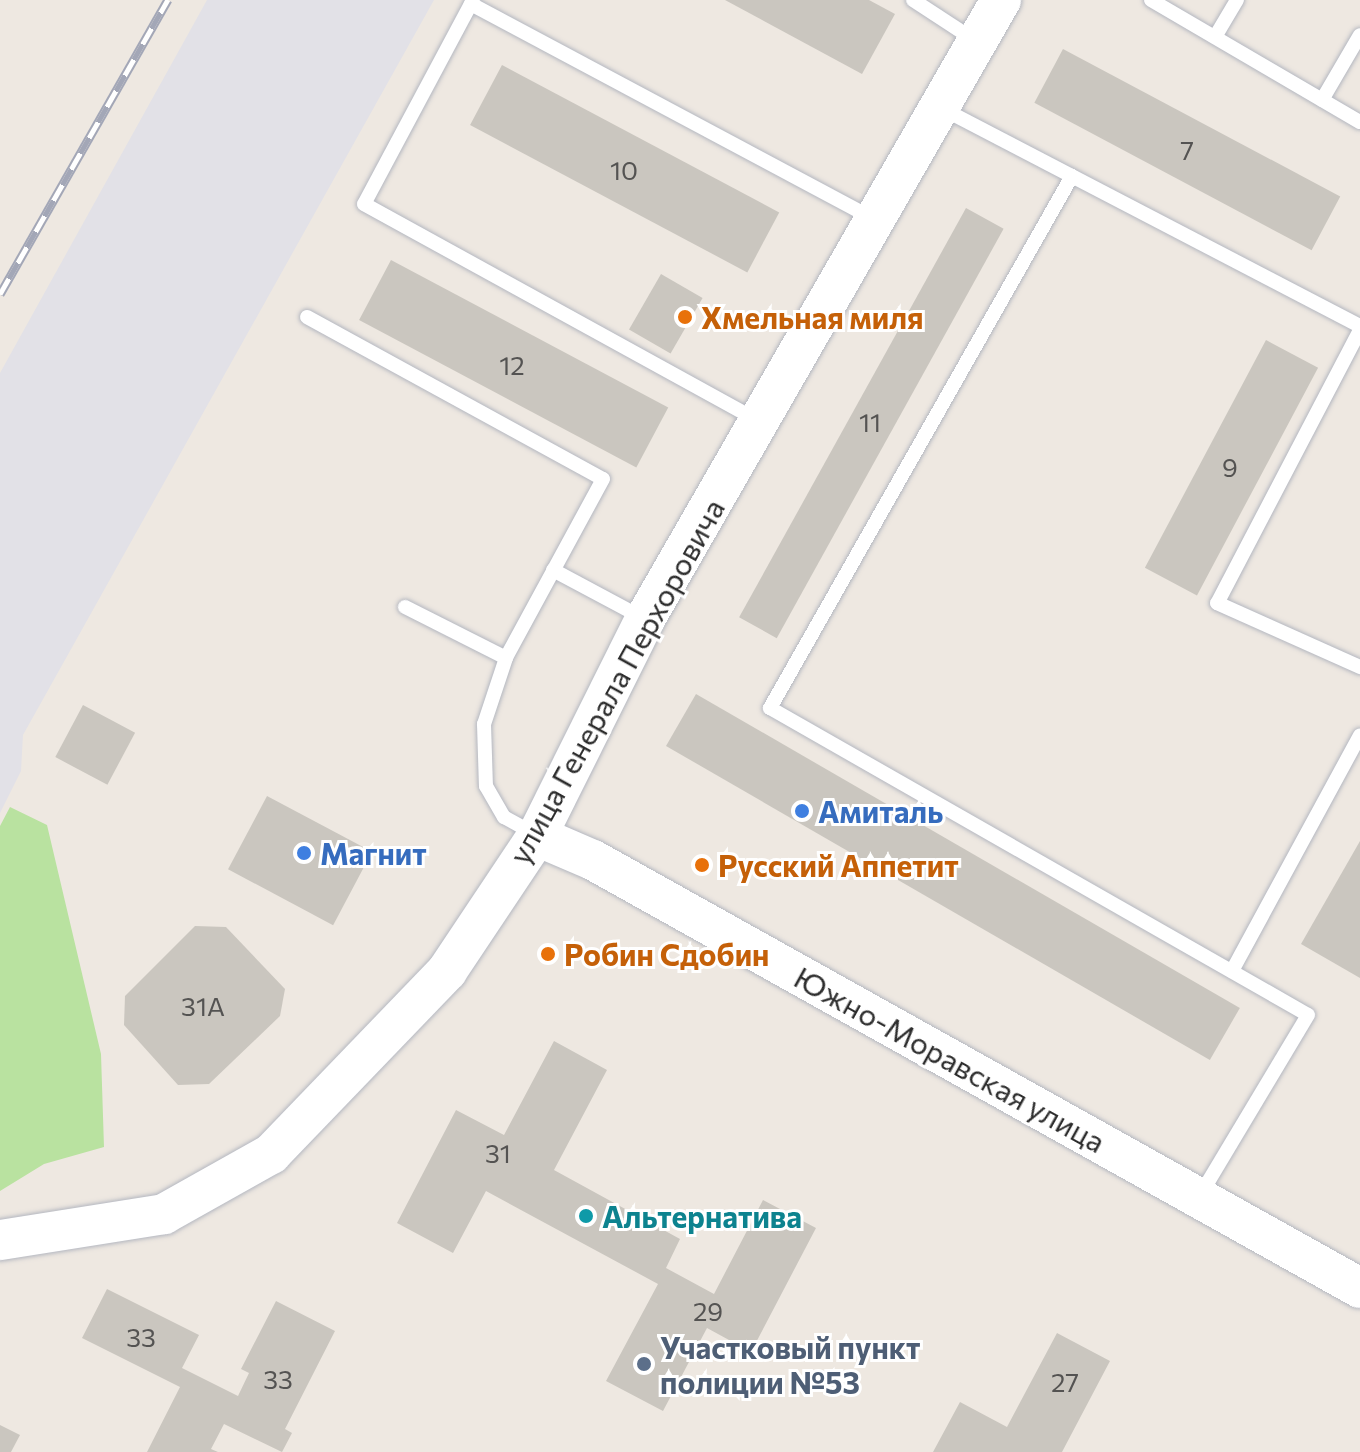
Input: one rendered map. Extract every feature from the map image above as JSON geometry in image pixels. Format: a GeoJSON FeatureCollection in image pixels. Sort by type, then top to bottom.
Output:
{"type":"FeatureCollection","features":[{"type":"Feature","properties":{"kind":"street","name":"улица Генерала Перхоровича"},"geometry":{"type":"LineString","coordinates":[[0,1240],[164,1214],[271,1154],[447,971],[537,836],[645,619],[1001,0]]}},
{"type":"Feature","properties":{"kind":"street","name":"Южно-Моравская улица"},"geometry":{"type":"LineString","coordinates":[[537,836],[593,860],[1360,1288]]}},
{"type":"Feature","properties":{"kind":"lane"},"geometry":{"type":"LineString","coordinates":[[913,0],[977,41]]}},
{"type":"Feature","properties":{"kind":"lane"},"geometry":{"type":"LineString","coordinates":[[1151,0],[1360,122]]}},
{"type":"Feature","properties":{"kind":"lane"},"geometry":{"type":"LineString","coordinates":[[1215,37],[1237,0]]}},
{"type":"Feature","properties":{"kind":"lane"},"geometry":{"type":"LineString","coordinates":[[759,421],[364,204],[472,2],[874,220]]}},
{"type":"Feature","properties":{"kind":"lane"},"geometry":{"type":"LineString","coordinates":[[1322,100],[1360,35]]}},
{"type":"Feature","properties":{"kind":"lane"},"geometry":{"type":"LineString","coordinates":[[939,107],[1360,328],[1217,603],[1360,667]]}},
{"type":"Feature","properties":{"kind":"lane"},"geometry":{"type":"LineString","coordinates":[[1072,176],[770,708],[1308,1015],[1199,1197]]}},
{"type":"Feature","properties":{"kind":"lane"},"geometry":{"type":"LineString","coordinates":[[307,317],[603,479],[506,658],[484,724],[486,786],[504,817],[537,836]]}},
{"type":"Feature","properties":{"kind":"lane"},"geometry":{"type":"LineString","coordinates":[[553,570],[645,619]]}},
{"type":"Feature","properties":{"kind":"lane"},"geometry":{"type":"LineString","coordinates":[[405,607],[506,658]]}},
{"type":"Feature","properties":{"kind":"lane"},"geometry":{"type":"LineString","coordinates":[[1232,971],[1356,752],[1360,735]]}},
{"type":"Feature","properties":{"kind":"shaded area"},"geometry":{"type":"Polygon","coordinates":[[[207,0],[434,0],[23,735],[21,771],[0,813],[0,373],[207,0]]]}},
{"type":"Feature","properties":{"kind":"green space"},"geometry":{"type":"Polygon","coordinates":[[[10,807],[47,825],[101,1054],[104,1147],[44,1164],[0,1191],[0,826],[10,807]]]}},
{"type":"Feature","properties":{"kind":"building"},"geometry":{"type":"Polygon","coordinates":[[[725,0],[869,0],[895,14],[862,74],[725,0]]]}},
{"type":"Feature","properties":{"kind":"building"},"geometry":{"type":"Polygon","coordinates":[[[1063,49],[1340,196],[1312,250],[1034,103],[1063,49]]]}},
{"type":"Feature","properties":{"kind":"building"},"geometry":{"type":"Polygon","coordinates":[[[502,65],[779,212],[747,272],[470,125],[502,65]]]}},
{"type":"Feature","properties":{"kind":"building"},"geometry":{"type":"Polygon","coordinates":[[[966,208],[1004,229],[777,638],[739,617],[966,208]]]}},
{"type":"Feature","properties":{"kind":"building"},"geometry":{"type":"Polygon","coordinates":[[[391,260],[668,407],[636,467],[359,320],[391,260]]]}},
{"type":"Feature","properties":{"kind":"building"},"geometry":{"type":"Polygon","coordinates":[[[661,274],[703,298],[671,353],[629,329],[661,274]]]}},
{"type":"Feature","properties":{"kind":"building"},"geometry":{"type":"Polygon","coordinates":[[[1266,340],[1318,368],[1197,595],[1145,568],[1266,340]]]}},
{"type":"Feature","properties":{"kind":"building"},"geometry":{"type":"Polygon","coordinates":[[[696,694],[1240,1008],[1210,1060],[666,746],[696,694]]]}},
{"type":"Feature","properties":{"kind":"building"},"geometry":{"type":"Polygon","coordinates":[[[83,705],[135,733],[107,785],[55,757],[83,705]]]}},
{"type":"Feature","properties":{"kind":"building"},"geometry":{"type":"Polygon","coordinates":[[[267,796],[372,852],[333,925],[228,869],[267,796]]]}},
{"type":"Feature","properties":{"kind":"building"},"geometry":{"type":"Polygon","coordinates":[[[1360,841],[1360,978],[1301,944],[1360,841]]]}},
{"type":"Feature","properties":{"kind":"building"},"geometry":{"type":"Polygon","coordinates":[[[195,926],[226,927],[285,989],[280,1016],[209,1084],[178,1085],[124,1025],[125,996],[195,926]]]}},
{"type":"Feature","properties":{"kind":"building"},"geometry":{"type":"Polygon","coordinates":[[[554,1041],[607,1070],[554,1170],[680,1239],[666,1268],[714,1294],[763,1200],[816,1228],[751,1352],[707,1328],[663,1411],[606,1381],[658,1284],[486,1191],[453,1253],[397,1223],[456,1110],[504,1135],[554,1041]]]}},
{"type":"Feature","properties":{"kind":"building"},"geometry":{"type":"Polygon","coordinates":[[[107,1289],[199,1335],[182,1368],[238,1396],[249,1373],[241,1369],[276,1301],[335,1331],[285,1429],[292,1433],[282,1452],[224,1424],[211,1449],[218,1452],[147,1452],[180,1387],[82,1338],[107,1289]]]}},
{"type":"Feature","properties":{"kind":"building"},"geometry":{"type":"Polygon","coordinates":[[[1057,1333],[1110,1361],[1062,1452],[933,1452],[960,1402],[1007,1427],[1057,1333]]]}},
{"type":"Feature","properties":{"kind":"building"},"geometry":{"type":"Polygon","coordinates":[[[0,1425],[20,1435],[11,1452],[0,1452],[0,1425]]]}},
{"type":"Feature","properties":{"kind":"railway"},"geometry":{"type":"LineString","coordinates":[[0,294],[168,0]]}},
{"type":"Feature","properties":{"kind":"place","name":"Хмельная миля"},"geometry":{"type":"Point","coordinates":[685,317]}},
{"type":"Feature","properties":{"kind":"place","name":"Амиталь"},"geometry":{"type":"Point","coordinates":[802,811]}},
{"type":"Feature","properties":{"kind":"place","name":"Магнит"},"geometry":{"type":"Point","coordinates":[304,853]}},
{"type":"Feature","properties":{"kind":"place","name":"Русский Аппетит"},"geometry":{"type":"Point","coordinates":[702,865]}},
{"type":"Feature","properties":{"kind":"place","name":"Робин Сдобин"},"geometry":{"type":"Point","coordinates":[548,954]}},
{"type":"Feature","properties":{"kind":"place","name":"Альтернатива"},"geometry":{"type":"Point","coordinates":[586,1216]}},
{"type":"Feature","properties":{"kind":"place","name":"Участковый пункт полиции №53"},"geometry":{"type":"Point","coordinates":[644,1364]}}]}
